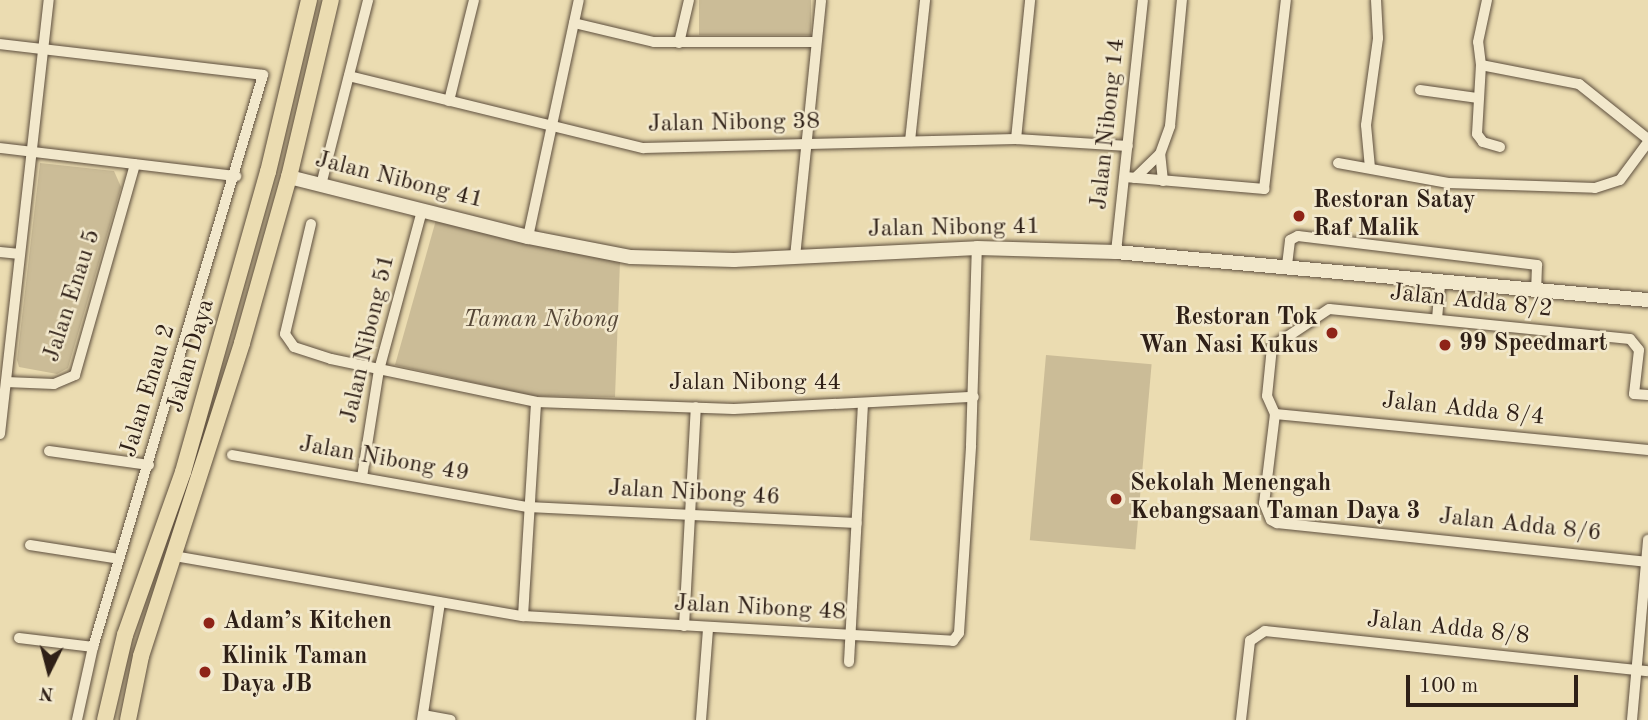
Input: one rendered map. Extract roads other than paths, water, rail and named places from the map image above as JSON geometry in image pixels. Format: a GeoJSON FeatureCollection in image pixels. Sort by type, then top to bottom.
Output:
{"type":"FeatureCollection","features":[{"type":"Feature","properties":{"kind":"main road","name":"Jalan Daya"},"geometry":{"type":"LineString","coordinates":[[105,720],[125,635],[183,472],[268,172],[309,0]]}},
{"type":"Feature","properties":{"kind":"main road","name":"Jalan Daya"},"geometry":{"type":"LineString","coordinates":[[128,720],[141,656],[243,343],[289,177],[331,0]]}},
{"type":"Feature","properties":{"kind":"main road","name":"Jalan Nibong 41"},"geometry":{"type":"LineString","coordinates":[[289,177],[528,237],[631,257],[795,257],[977,248],[1116,252],[1287,265],[1627,301],[1648,300]]}},
{"type":"Feature","properties":{"kind":"main road","name":"Jalan Nibong 41"},"geometry":{"type":"LineString","coordinates":[[1627,301],[1648,307]]}},
{"type":"Feature","properties":{"kind":"street"},"geometry":{"type":"LineString","coordinates":[[0,434],[49,0]]}},
{"type":"Feature","properties":{"kind":"street"},"geometry":{"type":"LineString","coordinates":[[321,185],[368,0]]}},
{"type":"Feature","properties":{"kind":"street"},"geometry":{"type":"LineString","coordinates":[[449,101],[474,0]]}},
{"type":"Feature","properties":{"kind":"street"},"geometry":{"type":"LineString","coordinates":[[528,237],[549,127],[579,0]]}},
{"type":"Feature","properties":{"kind":"street"},"geometry":{"type":"LineString","coordinates":[[679,43],[689,0]]}},
{"type":"Feature","properties":{"kind":"street"},"geometry":{"type":"LineString","coordinates":[[795,257],[821,0]]}},
{"type":"Feature","properties":{"kind":"street"},"geometry":{"type":"LineString","coordinates":[[910,141],[925,0]]}},
{"type":"Feature","properties":{"kind":"street"},"geometry":{"type":"LineString","coordinates":[[1016,139],[1030,0]]}},
{"type":"Feature","properties":{"kind":"street","name":"Jalan Nibong 14"},"geometry":{"type":"LineString","coordinates":[[1116,252],[1130,177],[1128,146],[1143,0]]}},
{"type":"Feature","properties":{"kind":"street"},"geometry":{"type":"LineString","coordinates":[[1163,181],[1160,154],[1170,126],[1182,0]]}},
{"type":"Feature","properties":{"kind":"street"},"geometry":{"type":"LineString","coordinates":[[1130,177],[1264,189],[1286,0]]}},
{"type":"Feature","properties":{"kind":"street"},"geometry":{"type":"LineString","coordinates":[[1370,168],[1366,125],[1378,38],[1376,0]]}},
{"type":"Feature","properties":{"kind":"street"},"geometry":{"type":"LineString","coordinates":[[1487,0],[1478,42],[1481,65],[1478,98],[1479,139],[1500,147]]}},
{"type":"Feature","properties":{"kind":"street"},"geometry":{"type":"LineString","coordinates":[[574,23],[679,43],[816,42]]}},
{"type":"Feature","properties":{"kind":"street"},"geometry":{"type":"LineString","coordinates":[[0,44],[43,49]]}},
{"type":"Feature","properties":{"kind":"street","name":"Jalan Enau 2"},"geometry":{"type":"LineString","coordinates":[[43,49],[263,75],[236,176],[93,647],[77,720]]}},
{"type":"Feature","properties":{"kind":"street"},"geometry":{"type":"LineString","coordinates":[[1338,163],[1448,183],[1595,188],[1620,180],[1648,141],[1579,84],[1481,65]]}},
{"type":"Feature","properties":{"kind":"street","name":"Jalan Nibong 38"},"geometry":{"type":"LineString","coordinates":[[349,76],[643,148],[1016,139],[1128,146]]}},
{"type":"Feature","properties":{"kind":"street"},"geometry":{"type":"LineString","coordinates":[[1420,90],[1478,98]]}},
{"type":"Feature","properties":{"kind":"street"},"geometry":{"type":"LineString","coordinates":[[0,148],[236,176]]}},
{"type":"Feature","properties":{"kind":"street"},"geometry":{"type":"LineString","coordinates":[[1130,177],[1160,154]]}},
{"type":"Feature","properties":{"kind":"street","name":"Jalan Enau 5"},"geometry":{"type":"LineString","coordinates":[[6,382],[54,384],[75,376],[135,164]]}},
{"type":"Feature","properties":{"kind":"street","name":"Jalan Nibong 51"},"geometry":{"type":"LineString","coordinates":[[362,477],[379,370],[422,211]]}},
{"type":"Feature","properties":{"kind":"street","name":"Jalan Nibong 44"},"geometry":{"type":"LineString","coordinates":[[311,225],[285,334],[287,343],[379,370],[536,402],[696,407],[863,405],[974,397]]}},
{"type":"Feature","properties":{"kind":"street"},"geometry":{"type":"LineString","coordinates":[[1287,265],[1290,240],[1298,236],[1537,265],[1536,292]]}},
{"type":"Feature","properties":{"kind":"street","name":"Jalan Nibong 48"},"geometry":{"type":"LineString","coordinates":[[174,556],[523,616],[950,641],[958,636],[974,397],[977,248]]}},
{"type":"Feature","properties":{"kind":"street"},"geometry":{"type":"LineString","coordinates":[[0,252],[20,254]]}},
{"type":"Feature","properties":{"kind":"street"},"geometry":{"type":"LineString","coordinates":[[1437,319],[1440,282]]}},
{"type":"Feature","properties":{"kind":"street","name":"Jalan Adda 8/2"},"geometry":{"type":"LineString","coordinates":[[1275,414],[1267,396],[1272,347],[1329,309],[1630,339],[1639,350],[1634,394],[1648,396]]}},
{"type":"Feature","properties":{"kind":"street"},"geometry":{"type":"LineString","coordinates":[[523,616],[536,402]]}},
{"type":"Feature","properties":{"kind":"street"},"geometry":{"type":"LineString","coordinates":[[849,662],[863,405]]}},
{"type":"Feature","properties":{"kind":"street"},"geometry":{"type":"LineString","coordinates":[[684,626],[696,407]]}},
{"type":"Feature","properties":{"kind":"street","name":"Jalan Adda 8/4"},"geometry":{"type":"LineString","coordinates":[[1275,414],[1648,450]]}},
{"type":"Feature","properties":{"kind":"street","name":"Jalan Adda 8/6"},"geometry":{"type":"LineString","coordinates":[[1275,414],[1264,503],[1268,514],[1277,523],[1647,561]]}},
{"type":"Feature","properties":{"kind":"street"},"geometry":{"type":"LineString","coordinates":[[49,451],[149,465]]}},
{"type":"Feature","properties":{"kind":"street","name":"Jalan Nibong 49"},"geometry":{"type":"LineString","coordinates":[[232,454],[528,507]]}},
{"type":"Feature","properties":{"kind":"street","name":"Jalan Nibong 46"},"geometry":{"type":"LineString","coordinates":[[528,507],[857,523]]}},
{"type":"Feature","properties":{"kind":"street"},"geometry":{"type":"LineString","coordinates":[[1632,720],[1642,671],[1648,540]]}},
{"type":"Feature","properties":{"kind":"street"},"geometry":{"type":"LineString","coordinates":[[30,545],[119,559]]}},
{"type":"Feature","properties":{"kind":"street"},"geometry":{"type":"LineString","coordinates":[[440,602],[422,718],[451,720]]}},
{"type":"Feature","properties":{"kind":"street"},"geometry":{"type":"LineString","coordinates":[[701,720],[708,628]]}},
{"type":"Feature","properties":{"kind":"street","name":"Jalan Adda 8/8"},"geometry":{"type":"LineString","coordinates":[[1241,720],[1250,641],[1256,634],[1265,631],[1642,671]]}},
{"type":"Feature","properties":{"kind":"street"},"geometry":{"type":"LineString","coordinates":[[19,638],[93,647]]}},
{"type":"Feature","properties":{"kind":"place","name":"Restoran Satay Raf Malik"},"geometry":{"type":"Point","coordinates":[1299,216]}},
{"type":"Feature","properties":{"kind":"place","name":"Restoran Tok Wan Nasi Kukus"},"geometry":{"type":"Point","coordinates":[1332,333]}},
{"type":"Feature","properties":{"kind":"place","name":"99 Speedmart"},"geometry":{"type":"Point","coordinates":[1445,345]}},
{"type":"Feature","properties":{"kind":"place","name":"Sekolah Menengah Kebangsaan Taman Daya 3"},"geometry":{"type":"Point","coordinates":[1116,499]}},
{"type":"Feature","properties":{"kind":"place","name":"Adam’s Kitchen"},"geometry":{"type":"Point","coordinates":[209,623]}},
{"type":"Feature","properties":{"kind":"place","name":"Klinik Taman Daya JB"},"geometry":{"type":"Point","coordinates":[205,672]}},
{"type":"Feature","properties":{"kind":"park label","name":"Taman Nibong"},"geometry":{"type":"Point","coordinates":[541,321]}}]}
